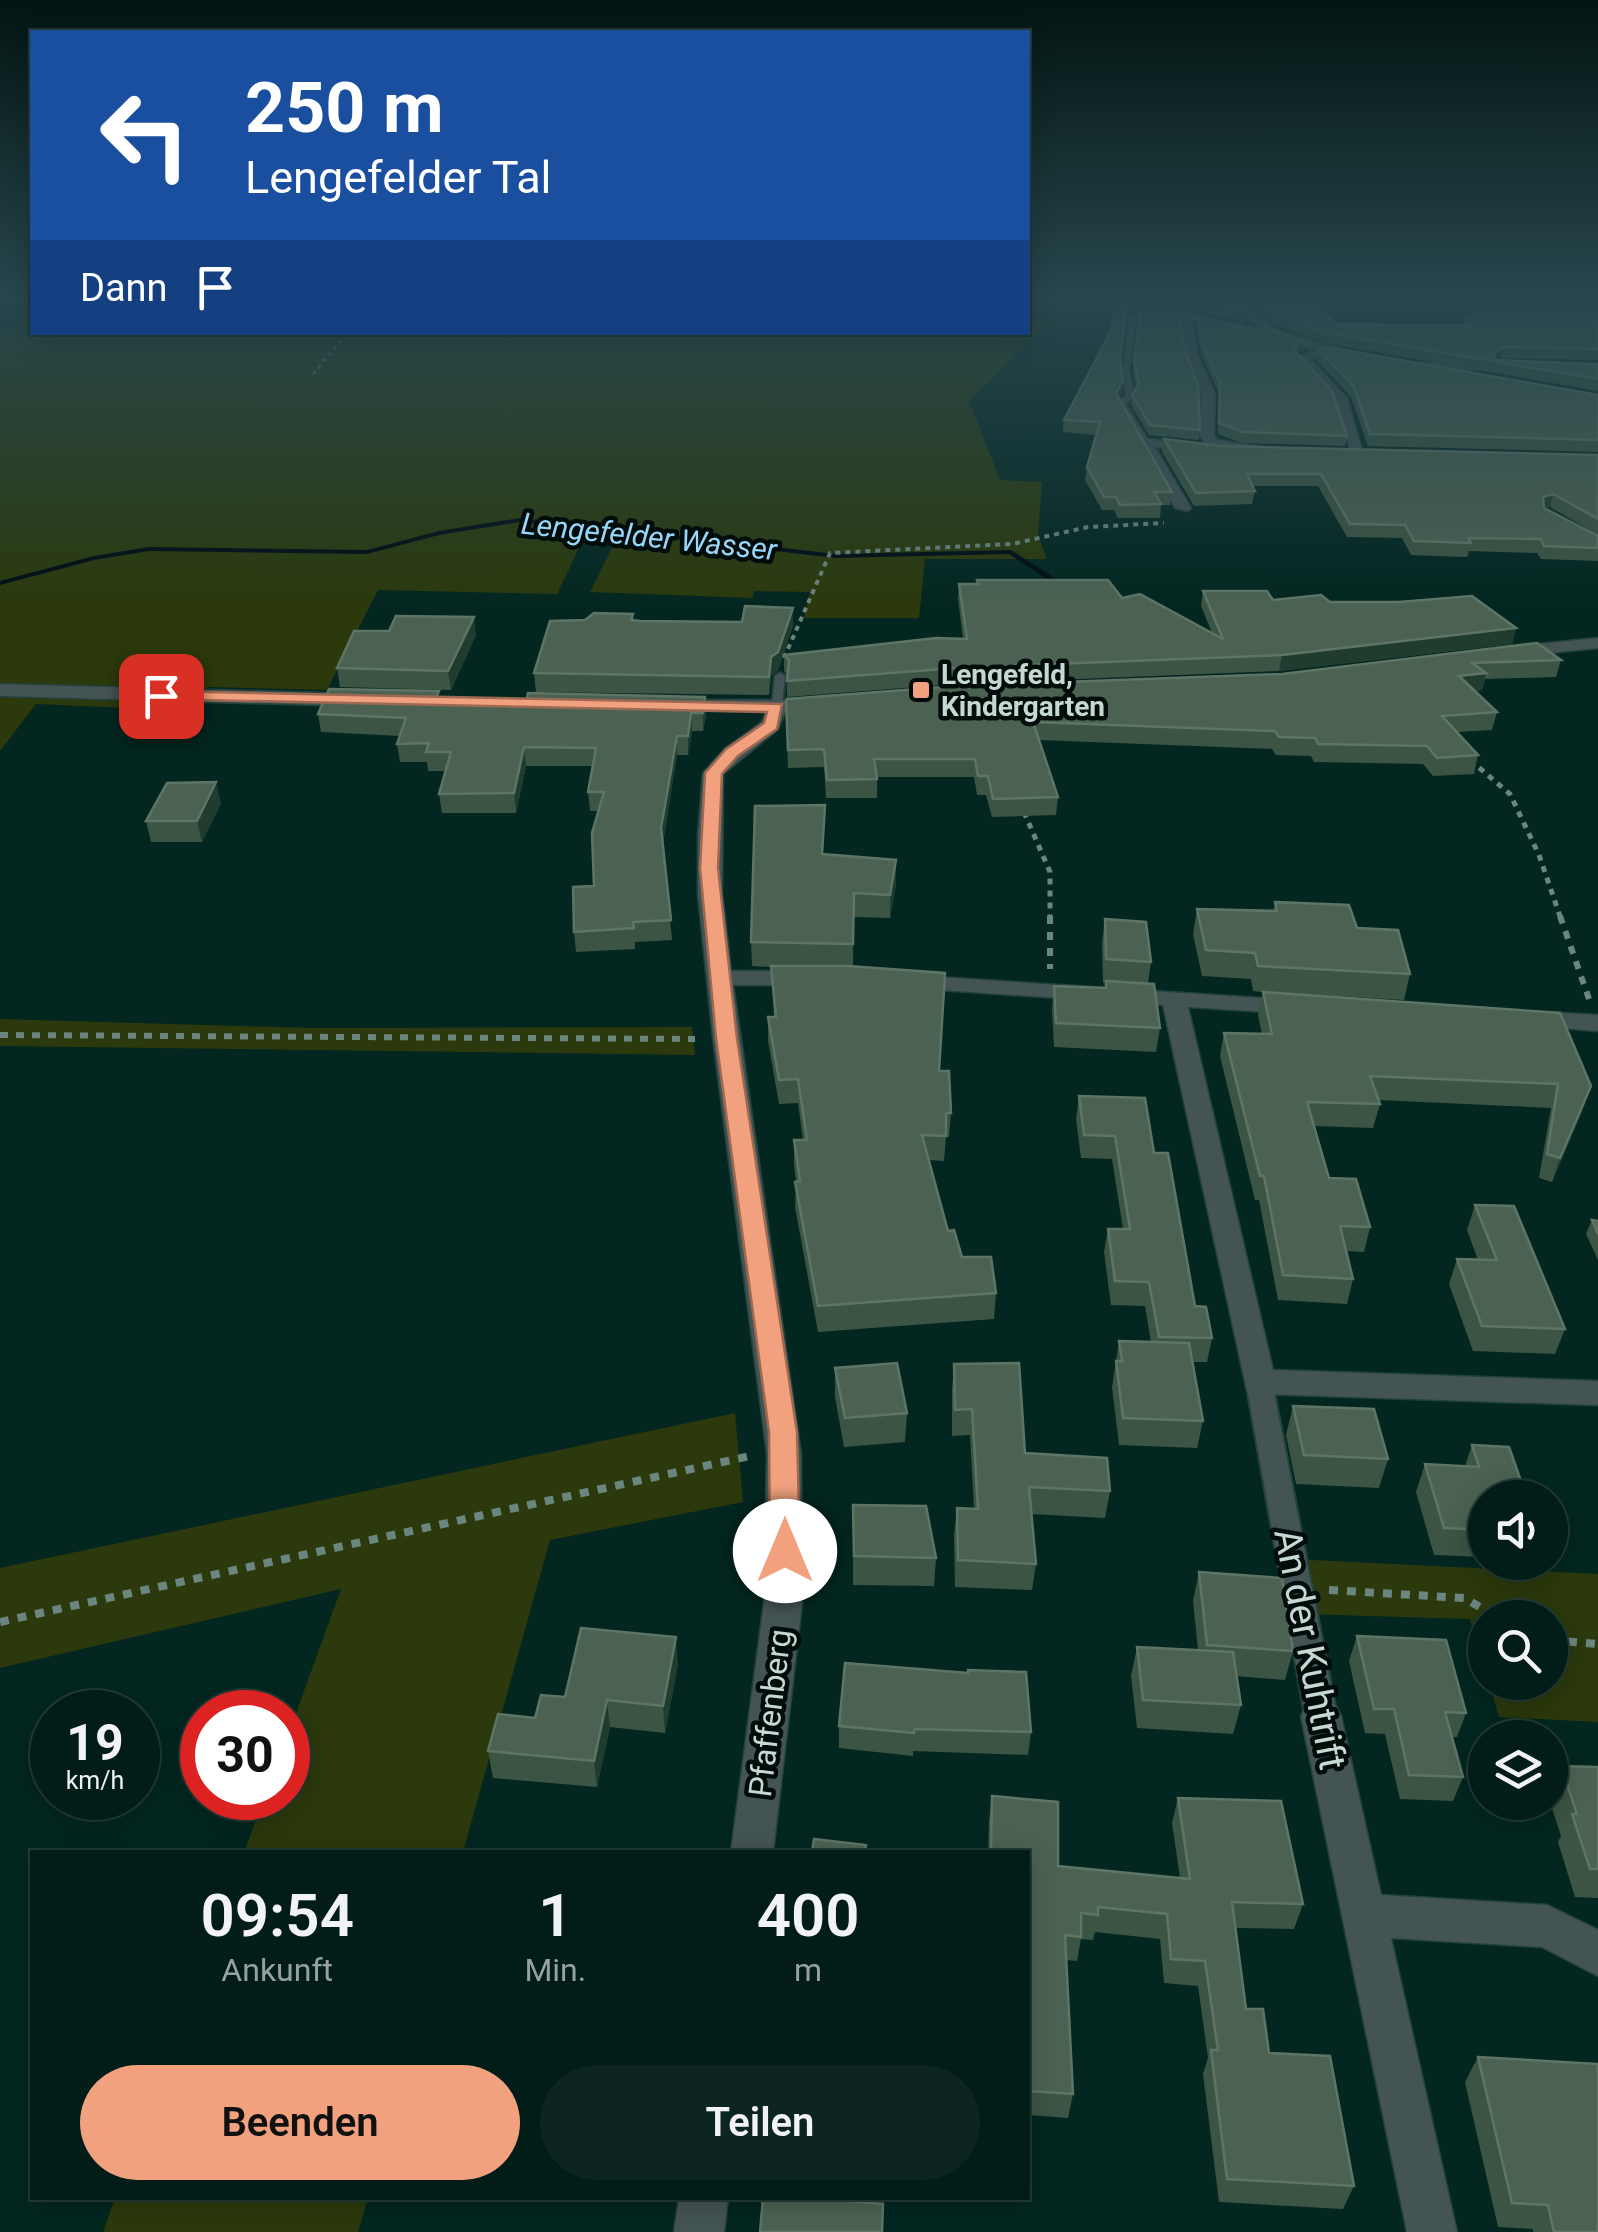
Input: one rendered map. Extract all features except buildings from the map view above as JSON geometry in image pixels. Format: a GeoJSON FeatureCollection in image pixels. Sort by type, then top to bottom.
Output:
{"type":"FeatureCollection","features":[{"type":"Feature","properties":{"kind":"street"},"geometry":{"type":"LineString","coordinates":[[1208,399],[1206,436],[1213,444],[1270,452]]}},
{"type":"Feature","properties":{"kind":"street"},"geometry":{"type":"LineString","coordinates":[[1340,399],[1359,456]]}},
{"type":"Feature","properties":{"kind":"street"},"geometry":{"type":"LineString","coordinates":[[1145,442],[1288,452]]}},
{"type":"Feature","properties":{"kind":"street"},"geometry":{"type":"LineString","coordinates":[[1145,442],[1183,508]]}},
{"type":"Feature","properties":{"kind":"street"},"geometry":{"type":"LineString","coordinates":[[1342,455],[1378,456]]}},
{"type":"Feature","properties":{"kind":"street"},"geometry":{"type":"LineString","coordinates":[[1496,653],[1598,643]]}},
{"type":"Feature","properties":{"kind":"street"},"geometry":{"type":"LineString","coordinates":[[0,690],[376,701]]}},
{"type":"Feature","properties":{"kind":"street"},"geometry":{"type":"LineString","coordinates":[[646,706],[776,708],[841,704]]}},
{"type":"Feature","properties":{"kind":"street","name":"Pfaffenberg"},"geometry":{"type":"LineString","coordinates":[[752,1850],[783,1603],[784,1454],[726,1038],[710,894],[711,781],[728,756],[771,726],[776,708]]}},
{"type":"Feature","properties":{"kind":"street"},"geometry":{"type":"LineString","coordinates":[[720,978],[837,979]]}},
{"type":"Feature","properties":{"kind":"street"},"geometry":{"type":"LineString","coordinates":[[884,981],[1328,1008]]}},
{"type":"Feature","properties":{"kind":"street","name":"An der Kuhtrift"},"geometry":{"type":"LineString","coordinates":[[1174,999],[1259,1382],[1321,1716],[1432,2232]]}},
{"type":"Feature","properties":{"kind":"street"},"geometry":{"type":"LineString","coordinates":[[1501,1018],[1598,1024]]}},
{"type":"Feature","properties":{"kind":"street"},"geometry":{"type":"LineString","coordinates":[[1259,1382],[1598,1392]]}},
{"type":"Feature","properties":{"kind":"street"},"geometry":{"type":"LineString","coordinates":[[1366,1915],[1546,1926],[1598,1954]]}},
{"type":"Feature","properties":{"kind":"street"},"geometry":{"type":"LineString","coordinates":[[699,2232],[704,2200]]}},
{"type":"Feature","properties":{"kind":"lane"},"geometry":{"type":"LineString","coordinates":[[1126,399],[1122,404],[1145,442]]}},
{"type":"Feature","properties":{"kind":"lane"},"geometry":{"type":"LineString","coordinates":[[776,708],[780,676]]}},
{"type":"Feature","properties":{"kind":"path"},"geometry":{"type":"LineString","coordinates":[[780,676],[800,614],[828,554],[1039,541],[1070,530],[1180,520],[1185,515],[1183,508]]}},
{"type":"Feature","properties":{"kind":"path"},"geometry":{"type":"LineString","coordinates":[[1456,748],[1510,794],[1539,855],[1598,1024]]}},
{"type":"Feature","properties":{"kind":"path"},"geometry":{"type":"LineString","coordinates":[[1022,808],[1050,872],[1050,990]]}},
{"type":"Feature","properties":{"kind":"path"},"geometry":{"type":"LineString","coordinates":[[0,1035],[726,1038]]}},
{"type":"Feature","properties":{"kind":"path"},"geometry":{"type":"LineString","coordinates":[[0,1622],[728,1460],[784,1454]]}},
{"type":"Feature","properties":{"kind":"path"},"geometry":{"type":"LineString","coordinates":[[1298,1588],[1468,1600]]}},
{"type":"Feature","properties":{"kind":"path"},"geometry":{"type":"LineString","coordinates":[[1568,1642],[1598,1644]]}},
{"type":"Feature","properties":{"kind":"green space"},"geometry":{"type":"Polygon","coordinates":[[[0,399],[971,399],[1000,480],[1042,482],[1038,536],[1047,559],[925,559],[919,618],[804,618],[810,592],[754,591],[753,598],[590,592],[614,544],[581,544],[557,594],[378,590],[327,690],[207,687],[195,711],[36,704],[0,751],[0,399]]]}},
{"type":"Feature","properties":{"kind":"green space"},"geometry":{"type":"Polygon","coordinates":[[[0,1019],[311,1028],[692,1027],[695,1055],[0,1046],[0,1019]]]}},
{"type":"Feature","properties":{"kind":"green space"},"geometry":{"type":"Polygon","coordinates":[[[735,1413],[743,1502],[550,1540],[464,1850],[245,1850],[256,1820],[310,1820],[310,1690],[304,1690],[341,1589],[0,1668],[0,1568],[735,1413]]]}},
{"type":"Feature","properties":{"kind":"green space"},"geometry":{"type":"Polygon","coordinates":[[[1292,1559],[1468,1568],[1468,1580],[1568,1580],[1568,1573],[1598,1574],[1598,1722],[1499,1717],[1494,1700],[1568,1700],[1568,1600],[1468,1600],[1468,1619],[1302,1614],[1292,1559]]]}},
{"type":"Feature","properties":{"kind":"green space"},"geometry":{"type":"Polygon","coordinates":[[[114,2200],[367,2200],[358,2232],[103,2232],[114,2200]]]}},
{"type":"Feature","properties":{"kind":"waterway","name":"Lengefelder Wasser"},"geometry":{"type":"LineString","coordinates":[[0,583],[94,558],[149,549],[367,552],[439,533],[520,520],[836,556],[1011,552],[1066,588]]}},
{"type":"Feature","properties":{"kind":"place","name":"Lengefeld, Kindergarten"},"geometry":{"type":"Point","coordinates":[921,690]}},
{"type":"Feature","properties":{"kind":"route"},"geometry":{"type":"LineString","coordinates":[[161,696],[776,708],[771,726],[732,753],[713,773],[709,868],[726,1038],[783,1432],[785,1551]]}}]}
